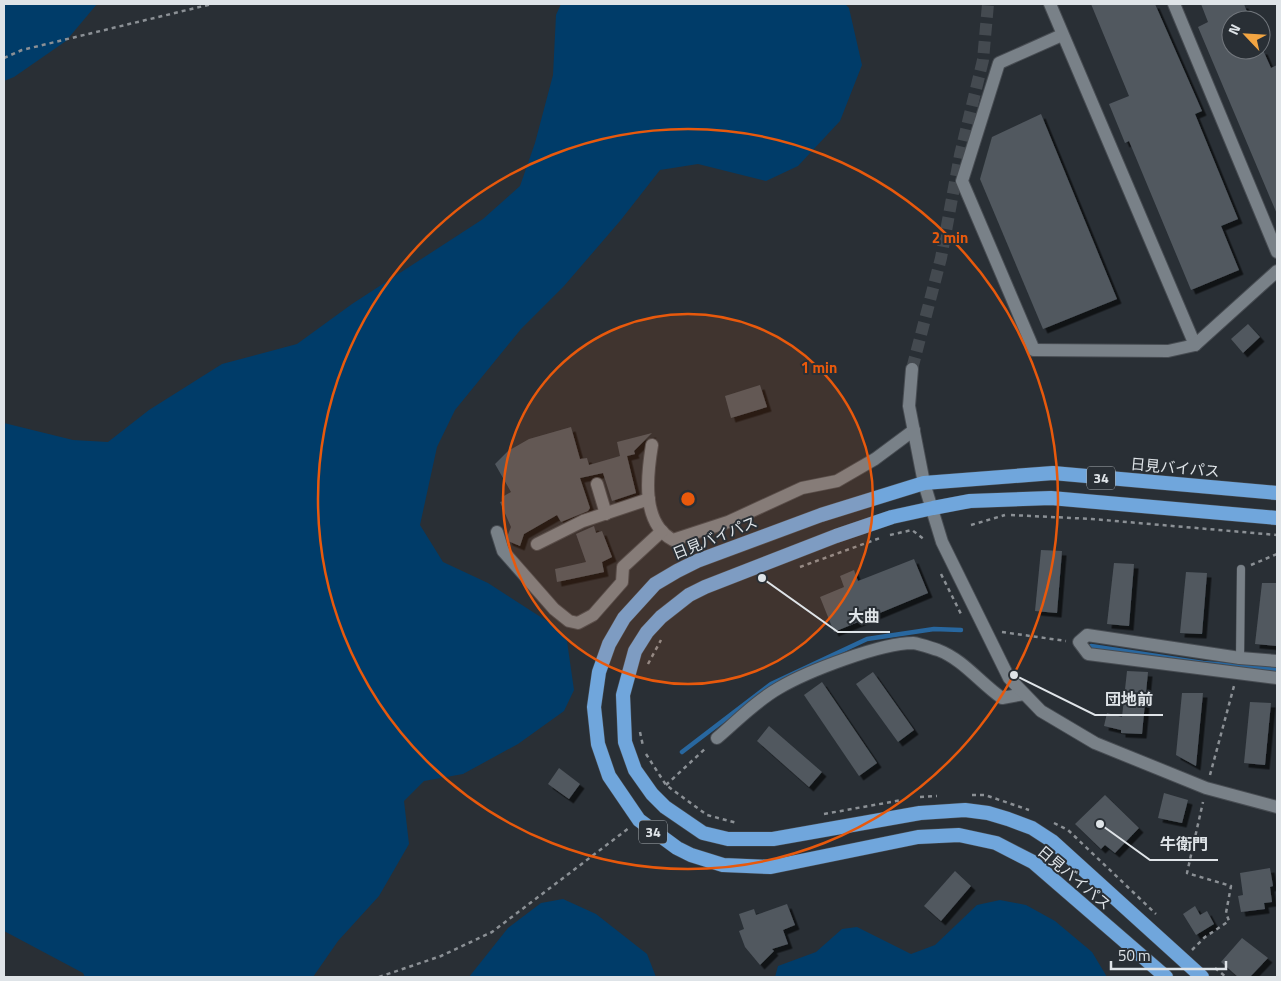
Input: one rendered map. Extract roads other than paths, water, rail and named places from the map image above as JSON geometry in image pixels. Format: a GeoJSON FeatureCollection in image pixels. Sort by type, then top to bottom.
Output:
{"type":"FeatureCollection","features":[{"type":"Feature","properties":{"kind":"highway","name":"日見バイパス"},"geometry":{"type":"LineString","coordinates":[[1166,977],[1033,862],[996,844],[959,836],[918,837],[771,866],[723,865],[691,855],[677,848],[640,820],[609,776],[598,744],[594,707],[599,672],[608,644],[624,618],[638,600],[655,584],[697,561],[821,515],[924,483],[1053,473],[1277,493]]}},
{"type":"Feature","properties":{"kind":"highway","name":"日見バイパス"},"geometry":{"type":"LineString","coordinates":[[1202,977],[1052,841],[1032,828],[988,813],[964,810],[920,813],[773,839],[728,840],[702,832],[665,807],[652,794],[635,770],[626,742],[623,695],[635,651],[647,632],[661,617],[689,595],[836,536],[892,517],[970,501],[1051,498],[1277,518]]}},
{"type":"Feature","properties":{"kind":"street"},"geometry":{"type":"LineString","coordinates":[[1050,4],[1196,345]]}},
{"type":"Feature","properties":{"kind":"street"},"geometry":{"type":"LineString","coordinates":[[1174,4],[1277,252]]}},
{"type":"Feature","properties":{"kind":"street"},"geometry":{"type":"LineString","coordinates":[[1062,35],[998,63],[962,181],[1034,350],[1168,351],[1196,345],[1277,271]]}},
{"type":"Feature","properties":{"kind":"street"},"geometry":{"type":"LineString","coordinates":[[912,370],[909,406],[924,483],[942,542],[983,630],[1009,678],[1040,711],[1095,743],[1206,788],[1277,807]]}},
{"type":"Feature","properties":{"kind":"street"},"geometry":{"type":"LineString","coordinates":[[652,445],[648,469],[649,499],[654,520],[662,531],[673,540],[728,522],[802,488],[837,481],[874,459],[914,430]]}},
{"type":"Feature","properties":{"kind":"street"},"geometry":{"type":"LineString","coordinates":[[597,484],[606,514]]}},
{"type":"Feature","properties":{"kind":"street"},"geometry":{"type":"LineString","coordinates":[[537,544],[583,521],[649,499]]}},
{"type":"Feature","properties":{"kind":"street"},"geometry":{"type":"LineString","coordinates":[[497,532],[503,551],[554,609],[569,621],[578,623],[593,615],[622,582],[623,567],[662,531]]}},
{"type":"Feature","properties":{"kind":"street"},"geometry":{"type":"LineString","coordinates":[[1277,661],[1240,659],[1087,635],[1079,642],[1088,654],[1277,678]]}},
{"type":"Feature","properties":{"kind":"street"},"geometry":{"type":"LineString","coordinates":[[717,738],[759,701],[780,687],[879,647],[914,643],[940,651],[965,665],[1002,698],[1024,694]]}},
{"type":"Feature","properties":{"kind":"street"},"geometry":{"type":"LineString","coordinates":[[1237,674],[1240,659]]}},
{"type":"Feature","properties":{"kind":"lane"},"geometry":{"type":"LineString","coordinates":[[1240,659],[1241,570]]}},
{"type":"Feature","properties":{"kind":"waterway"},"geometry":{"type":"LineString","coordinates":[[682,752],[771,684],[867,639],[934,629],[961,630]]}},
{"type":"Feature","properties":{"kind":"waterway"},"geometry":{"type":"LineString","coordinates":[[1091,646],[1203,663],[1277,669]]}},
{"type":"Feature","properties":{"kind":"tunnel"},"geometry":{"type":"LineString","coordinates":[[912,369],[941,258],[960,155],[983,60],[988,4]]}},
{"type":"Feature","properties":{"kind":"place","name":"大曲"},"geometry":{"type":"Point","coordinates":[762,578]}},
{"type":"Feature","properties":{"kind":"place","name":"団地前"},"geometry":{"type":"Point","coordinates":[1014,675]}},
{"type":"Feature","properties":{"kind":"place","name":"牛衛門"},"geometry":{"type":"Point","coordinates":[1100,824]}}]}
